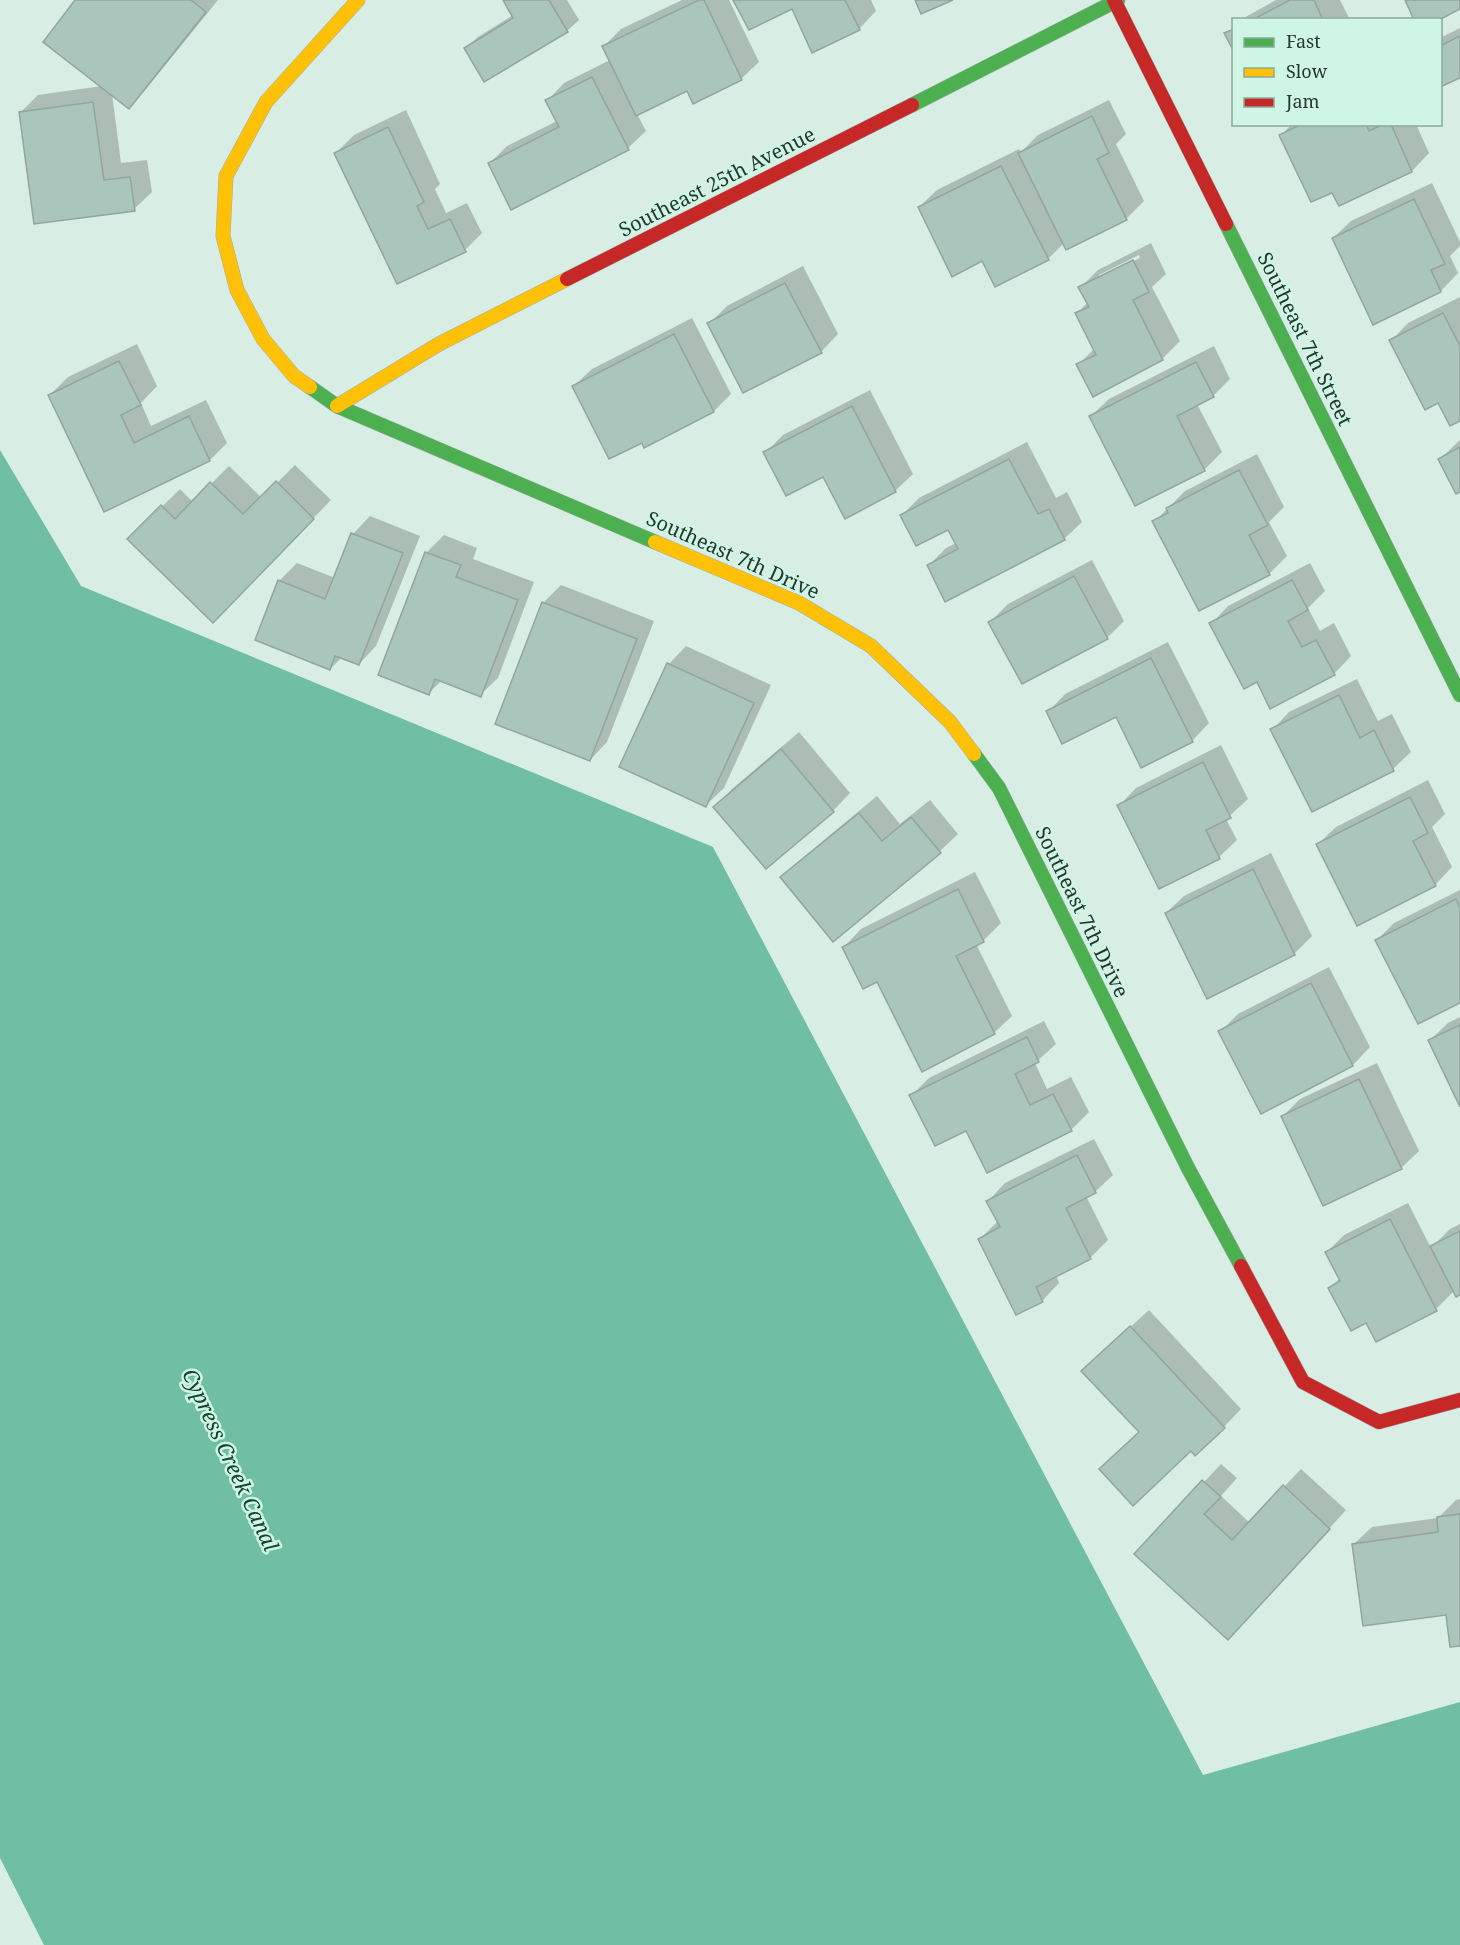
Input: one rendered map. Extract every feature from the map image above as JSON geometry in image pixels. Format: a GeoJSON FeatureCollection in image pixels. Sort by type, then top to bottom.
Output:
{"type":"FeatureCollection","features":[{"type":"Feature","properties":{"kind":"street","name":"Southeast 7th Drive"},"geometry":{"type":"LineString","coordinates":[[358,0],[266,102],[226,176],[223,236],[237,290],[263,339],[294,376],[337,406],[799,603],[871,646],[950,722],[999,788],[1188,1168],[1303,1382],[1379,1422],[1460,1400]]}},
{"type":"Feature","properties":{"kind":"street","name":"Southeast 25th Avenue"},"geometry":{"type":"LineString","coordinates":[[337,406],[439,344],[1116,1]]}},
{"type":"Feature","properties":{"kind":"street","name":"Southeast 7th Street"},"geometry":{"type":"LineString","coordinates":[[1116,1],[1460,696]]}},
{"type":"Feature","properties":{"kind":"water","name":"Cypress Creek Canal"},"geometry":{"type":"Polygon","coordinates":[[[0,450],[81,586],[713,847],[1203,1775],[1460,1702],[1460,1945],[44,1945],[0,1858],[0,450]]]}},
{"type":"Feature","properties":{"kind":"building"},"geometry":{"type":"Polygon","coordinates":[[[75,0],[191,0],[206,12],[129,109],[43,42],[75,0]]]}},
{"type":"Feature","properties":{"kind":"building"},"geometry":{"type":"Polygon","coordinates":[[[503,0],[549,0],[568,32],[484,82],[464,48],[513,18],[503,0]]]}},
{"type":"Feature","properties":{"kind":"building"},"geometry":{"type":"Polygon","coordinates":[[[699,0],[704,0],[742,80],[693,104],[687,91],[636,116],[602,46],[699,0]]]}},
{"type":"Feature","properties":{"kind":"building"},"geometry":{"type":"Polygon","coordinates":[[[733,0],[845,0],[860,30],[812,53],[792,9],[749,30],[733,0]]]}},
{"type":"Feature","properties":{"kind":"building"},"geometry":{"type":"Polygon","coordinates":[[[915,0],[953,0],[921,14],[915,0]]]}},
{"type":"Feature","properties":{"kind":"building"},"geometry":{"type":"Polygon","coordinates":[[[1290,0],[1314,0],[1322,18],[1256,18],[1290,0]]]}},
{"type":"Feature","properties":{"kind":"building"},"geometry":{"type":"Polygon","coordinates":[[[1405,0],[1460,0],[1460,9],[1442,18],[1413,18],[1405,0]]]}},
{"type":"Feature","properties":{"kind":"building"},"geometry":{"type":"Polygon","coordinates":[[[1232,30],[1232,48],[1224,33],[1232,30]]]}},
{"type":"Feature","properties":{"kind":"building"},"geometry":{"type":"Polygon","coordinates":[[[1460,36],[1460,78],[1442,86],[1442,45],[1460,36]]]}},
{"type":"Feature","properties":{"kind":"building"},"geometry":{"type":"Polygon","coordinates":[[[592,77],[629,150],[511,210],[488,163],[559,127],[545,100],[592,77]]]}},
{"type":"Feature","properties":{"kind":"building"},"geometry":{"type":"Polygon","coordinates":[[[93,102],[104,180],[130,177],[135,211],[34,224],[19,112],[93,102]]]}},
{"type":"Feature","properties":{"kind":"building"},"geometry":{"type":"Polygon","coordinates":[[[1092,116],[1109,153],[1097,159],[1127,220],[1066,250],[1018,153],[1092,116]]]}},
{"type":"Feature","properties":{"kind":"building"},"geometry":{"type":"Polygon","coordinates":[[[1298,126],[1367,126],[1369,131],[1380,126],[1392,126],[1412,172],[1339,206],[1332,193],[1311,202],[1279,135],[1298,126]]]}},
{"type":"Feature","properties":{"kind":"building"},"geometry":{"type":"Polygon","coordinates":[[[388,127],[424,202],[417,206],[428,229],[450,219],[466,252],[397,284],[334,153],[388,127]]]}},
{"type":"Feature","properties":{"kind":"building"},"geometry":{"type":"Polygon","coordinates":[[[1001,166],[1049,260],[995,287],[982,261],[952,277],[918,207],[1001,166]]]}},
{"type":"Feature","properties":{"kind":"building"},"geometry":{"type":"Polygon","coordinates":[[[1414,199],[1445,264],[1431,270],[1441,292],[1373,325],[1332,238],[1414,199]]]}},
{"type":"Feature","properties":{"kind":"building"},"geometry":{"type":"Polygon","coordinates":[[[1133,260],[1149,292],[1133,300],[1163,360],[1093,397],[1076,364],[1096,355],[1075,313],[1089,307],[1078,287],[1133,260]]]}},
{"type":"Feature","properties":{"kind":"building"},"geometry":{"type":"Polygon","coordinates":[[[785,283],[822,353],[743,393],[707,323],[785,283]]]}},
{"type":"Feature","properties":{"kind":"building"},"geometry":{"type":"Polygon","coordinates":[[[1443,313],[1460,346],[1460,421],[1450,426],[1438,403],[1425,410],[1389,340],[1443,313]]]}},
{"type":"Feature","properties":{"kind":"building"},"geometry":{"type":"Polygon","coordinates":[[[674,334],[714,412],[644,448],[642,443],[609,459],[572,386],[674,334]]]}},
{"type":"Feature","properties":{"kind":"building"},"geometry":{"type":"Polygon","coordinates":[[[119,361],[141,405],[121,415],[134,443],[189,416],[210,461],[104,512],[48,395],[119,361]]]}},
{"type":"Feature","properties":{"kind":"building"},"geometry":{"type":"Polygon","coordinates":[[[1196,362],[1214,397],[1177,416],[1205,471],[1135,506],[1089,416],[1196,362]]]}},
{"type":"Feature","properties":{"kind":"building"},"geometry":{"type":"Polygon","coordinates":[[[852,406],[896,492],[845,519],[823,477],[786,496],[763,452],[852,406]]]}},
{"type":"Feature","properties":{"kind":"building"},"geometry":{"type":"Polygon","coordinates":[[[1460,447],[1460,492],[1456,494],[1438,459],[1460,447]]]}},
{"type":"Feature","properties":{"kind":"building"},"geometry":{"type":"Polygon","coordinates":[[[1009,459],[1038,514],[1049,509],[1065,540],[945,602],[927,565],[958,549],[948,530],[916,546],[900,515],[1009,459]]]}},
{"type":"Feature","properties":{"kind":"building"},"geometry":{"type":"Polygon","coordinates":[[[1239,470],[1268,525],[1249,535],[1270,575],[1199,611],[1152,521],[1168,513],[1166,508],[1239,470]]]}},
{"type":"Feature","properties":{"kind":"building"},"geometry":{"type":"Polygon","coordinates":[[[276,481],[314,519],[213,623],[127,539],[161,505],[175,519],[210,482],[243,514],[276,481]]]}},
{"type":"Feature","properties":{"kind":"building"},"geometry":{"type":"Polygon","coordinates":[[[351,533],[403,553],[359,665],[335,656],[330,670],[255,640],[278,580],[325,599],[351,533]]]}},
{"type":"Feature","properties":{"kind":"building"},"geometry":{"type":"Polygon","coordinates":[[[425,552],[461,565],[456,577],[518,600],[481,697],[435,679],[429,695],[378,675],[425,552]]]}},
{"type":"Feature","properties":{"kind":"building"},"geometry":{"type":"Polygon","coordinates":[[[1074,576],[1108,639],[1022,684],[988,622],[1074,576]]]}},
{"type":"Feature","properties":{"kind":"building"},"geometry":{"type":"Polygon","coordinates":[[[1292,580],[1308,610],[1288,621],[1302,647],[1316,640],[1335,675],[1270,709],[1257,682],[1244,689],[1209,623],[1292,580]]]}},
{"type":"Feature","properties":{"kind":"building"},"geometry":{"type":"Polygon","coordinates":[[[542,602],[637,639],[590,761],[495,724],[542,602]]]}},
{"type":"Feature","properties":{"kind":"building"},"geometry":{"type":"Polygon","coordinates":[[[1151,658],[1193,742],[1141,768],[1116,717],[1062,744],[1046,711],[1151,658]]]}},
{"type":"Feature","properties":{"kind":"building"},"geometry":{"type":"Polygon","coordinates":[[[667,663],[754,703],[706,807],[619,767],[667,663]]]}},
{"type":"Feature","properties":{"kind":"building"},"geometry":{"type":"Polygon","coordinates":[[[1339,695],[1360,738],[1374,730],[1394,771],[1312,812],[1270,729],[1339,695]]]}},
{"type":"Feature","properties":{"kind":"building"},"geometry":{"type":"Polygon","coordinates":[[[781,749],[834,812],[766,869],[713,807],[781,749]]]}},
{"type":"Feature","properties":{"kind":"building"},"geometry":{"type":"Polygon","coordinates":[[[1203,762],[1231,818],[1206,830],[1220,859],[1159,889],[1117,805],[1203,762]]]}},
{"type":"Feature","properties":{"kind":"building"},"geometry":{"type":"Polygon","coordinates":[[[1410,797],[1428,833],[1413,841],[1436,886],[1357,926],[1316,844],[1410,797]]]}},
{"type":"Feature","properties":{"kind":"building"},"geometry":{"type":"Polygon","coordinates":[[[859,813],[882,841],[911,817],[941,853],[833,942],[780,877],[859,813]]]}},
{"type":"Feature","properties":{"kind":"building"},"geometry":{"type":"Polygon","coordinates":[[[1253,869],[1295,955],[1207,999],[1165,913],[1253,869]]]}},
{"type":"Feature","properties":{"kind":"building"},"geometry":{"type":"Polygon","coordinates":[[[958,889],[984,942],[956,956],[995,1034],[922,1072],[877,982],[863,989],[842,947],[958,889]]]}},
{"type":"Feature","properties":{"kind":"building"},"geometry":{"type":"Polygon","coordinates":[[[1456,899],[1460,908],[1460,1003],[1418,1024],[1375,940],[1456,899]]]}},
{"type":"Feature","properties":{"kind":"building"},"geometry":{"type":"Polygon","coordinates":[[[1311,983],[1353,1066],[1261,1114],[1218,1031],[1311,983]]]}},
{"type":"Feature","properties":{"kind":"building"},"geometry":{"type":"Polygon","coordinates":[[[1460,1025],[1460,1107],[1428,1040],[1460,1025]]]}},
{"type":"Feature","properties":{"kind":"building"},"geometry":{"type":"Polygon","coordinates":[[[1027,1037],[1039,1062],[1015,1074],[1030,1105],[1053,1094],[1072,1131],[987,1173],[966,1131],[935,1146],[909,1095],[1027,1037]]]}},
{"type":"Feature","properties":{"kind":"building"},"geometry":{"type":"Polygon","coordinates":[[[1359,1079],[1402,1169],[1323,1206],[1281,1116],[1359,1079]]]}},
{"type":"Feature","properties":{"kind":"building"},"geometry":{"type":"Polygon","coordinates":[[[1077,1155],[1096,1193],[1066,1208],[1091,1259],[1036,1287],[1043,1302],[1016,1315],[978,1239],[1000,1227],[986,1201],[1077,1155]]]}},
{"type":"Feature","properties":{"kind":"building"},"geometry":{"type":"Polygon","coordinates":[[[1390,1219],[1437,1311],[1376,1342],[1366,1323],[1351,1331],[1328,1288],[1340,1281],[1325,1252],[1390,1219]]]}},
{"type":"Feature","properties":{"kind":"building"},"geometry":{"type":"Polygon","coordinates":[[[1460,1231],[1460,1295],[1456,1297],[1430,1246],[1460,1231]]]}},
{"type":"Feature","properties":{"kind":"building"},"geometry":{"type":"Polygon","coordinates":[[[1130,1326],[1225,1428],[1195,1456],[1191,1451],[1133,1506],[1099,1469],[1139,1432],[1081,1371],[1130,1326]]]}},
{"type":"Feature","properties":{"kind":"building"},"geometry":{"type":"Polygon","coordinates":[[[1202,1480],[1221,1497],[1204,1514],[1232,1540],[1283,1485],[1330,1529],[1228,1640],[1134,1554],[1202,1480]]]}},
{"type":"Feature","properties":{"kind":"building"},"geometry":{"type":"Polygon","coordinates":[[[1460,1514],[1460,1646],[1450,1647],[1446,1615],[1363,1626],[1352,1544],[1438,1532],[1437,1517],[1460,1514]]]}},
{"type":"Feature","properties":{"kind":"traffic: fast"},"geometry":{"type":"LineString","coordinates":[[912,105],[1118,0]]}},
{"type":"Feature","properties":{"kind":"traffic: fast"},"geometry":{"type":"LineString","coordinates":[[1226,224],[1460,695]]}},
{"type":"Feature","properties":{"kind":"traffic: fast"},"geometry":{"type":"LineString","coordinates":[[310,387],[337,406],[655,542]]}},
{"type":"Feature","properties":{"kind":"traffic: fast"},"geometry":{"type":"LineString","coordinates":[[974,754],[999,788],[1188,1168],[1241,1266]]}},
{"type":"Feature","properties":{"kind":"traffic: slow"},"geometry":{"type":"LineString","coordinates":[[310,387],[294,376],[263,339],[237,290],[223,236],[226,176],[266,102],[358,0]]}},
{"type":"Feature","properties":{"kind":"traffic: slow"},"geometry":{"type":"LineString","coordinates":[[337,406],[439,344],[567,279]]}},
{"type":"Feature","properties":{"kind":"traffic: slow"},"geometry":{"type":"LineString","coordinates":[[655,542],[799,603],[871,646],[950,722],[974,754]]}},
{"type":"Feature","properties":{"kind":"traffic: jam"},"geometry":{"type":"LineString","coordinates":[[1114,0],[1226,224]]}},
{"type":"Feature","properties":{"kind":"traffic: jam"},"geometry":{"type":"LineString","coordinates":[[567,279],[912,105]]}},
{"type":"Feature","properties":{"kind":"traffic: jam"},"geometry":{"type":"LineString","coordinates":[[1241,1266],[1303,1382],[1379,1422],[1460,1400]]}}]}
